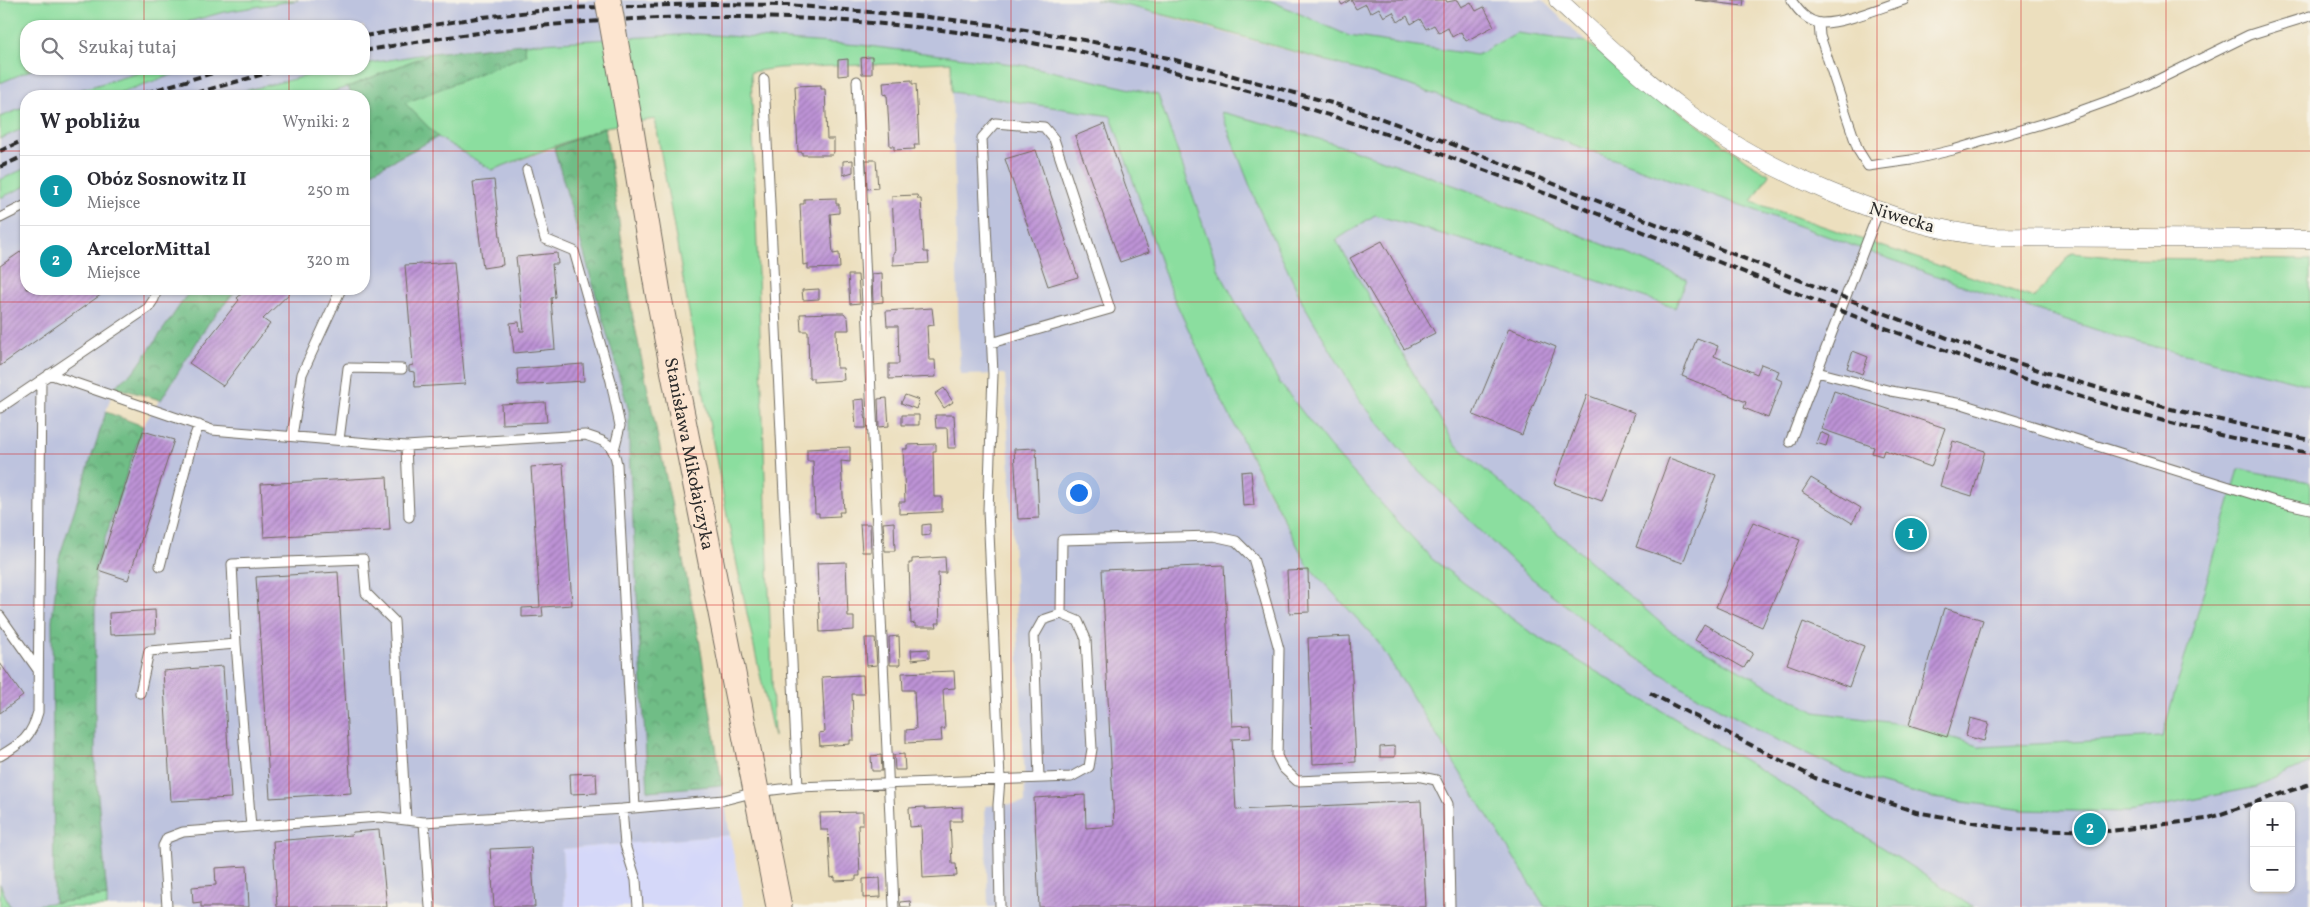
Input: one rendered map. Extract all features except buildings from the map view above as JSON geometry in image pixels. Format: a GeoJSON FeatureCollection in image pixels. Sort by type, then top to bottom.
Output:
{"type":"FeatureCollection","features":[{"type":"Feature","properties":{"kind":"street","name":"Stanisława Mikołajczyka"},"geometry":{"type":"LineString","coordinates":[[608,0],[658,292],[779,907]]}},
{"type":"Feature","properties":{"kind":"street","name":"Niwecka"},"geometry":{"type":"LineString","coordinates":[[1558,0],[1681,108],[1733,143],[1815,186],[1879,210],[1941,229],[1992,238],[2310,239]]}},
{"type":"Feature","properties":{"kind":"lane"},"geometry":{"type":"LineString","coordinates":[[1791,0],[1802,15],[1819,23],[1838,20],[1904,0]]}},
{"type":"Feature","properties":{"kind":"lane"},"geometry":{"type":"LineString","coordinates":[[1819,23],[1820,36],[1855,141],[1868,166],[1911,160],[1953,150],[2058,118],[2132,92],[2249,35],[2310,16]]}},
{"type":"Feature","properties":{"kind":"lane"},"geometry":{"type":"LineString","coordinates":[[764,79],[798,787]]}},
{"type":"Feature","properties":{"kind":"lane"},"geometry":{"type":"LineString","coordinates":[[857,81],[894,907]]}},
{"type":"Feature","properties":{"kind":"lane"},"geometry":{"type":"LineString","coordinates":[[991,343],[1110,309],[1054,139],[1044,127],[995,123],[982,138],[991,343],[993,374],[988,510],[1000,779],[998,805],[1000,907]]}},
{"type":"Feature","properties":{"kind":"lane"},"geometry":{"type":"LineString","coordinates":[[527,170],[545,239],[574,251],[611,381],[620,426],[614,450],[617,464],[635,808]]}},
{"type":"Feature","properties":{"kind":"lane"},"geometry":{"type":"LineString","coordinates":[[0,218],[20,208]]}},
{"type":"Feature","properties":{"kind":"lane"},"geometry":{"type":"LineString","coordinates":[[1790,442],[1879,210]]}},
{"type":"Feature","properties":{"kind":"lane"},"geometry":{"type":"LineString","coordinates":[[0,408],[148,308],[155,295]]}},
{"type":"Feature","properties":{"kind":"lane"},"geometry":{"type":"LineString","coordinates":[[292,436],[302,374],[338,295]]}},
{"type":"Feature","properties":{"kind":"lane"},"geometry":{"type":"LineString","coordinates":[[338,440],[348,368],[402,369]]}},
{"type":"Feature","properties":{"kind":"lane"},"geometry":{"type":"LineString","coordinates":[[1817,372],[1891,391],[1962,404],[2278,502],[2310,509]]}},
{"type":"Feature","properties":{"kind":"lane"},"geometry":{"type":"LineString","coordinates":[[45,377],[212,430],[406,446],[585,435],[604,442],[614,450]]}},
{"type":"Feature","properties":{"kind":"lane"},"geometry":{"type":"LineString","coordinates":[[0,756],[24,742],[33,730],[38,712],[45,377]]}},
{"type":"Feature","properties":{"kind":"lane"},"geometry":{"type":"LineString","coordinates":[[160,566],[192,443],[199,425]]}},
{"type":"Feature","properties":{"kind":"lane"},"geometry":{"type":"LineString","coordinates":[[406,446],[409,517]]}},
{"type":"Feature","properties":{"kind":"lane"},"geometry":{"type":"LineString","coordinates":[[1061,614],[1062,540],[1213,536],[1236,541],[1253,558],[1279,649],[1277,756],[1283,768],[1297,781],[1417,776],[1436,780],[1448,804],[1450,907]]}},
{"type":"Feature","properties":{"kind":"lane"},"geometry":{"type":"LineString","coordinates":[[251,827],[236,644],[232,564],[363,559],[366,593],[394,621],[406,819]]}},
{"type":"Feature","properties":{"kind":"lane"},"geometry":{"type":"LineString","coordinates":[[167,907],[163,846],[167,838],[184,832],[379,817],[424,822],[622,809],[724,800],[756,792],[798,787],[1071,777],[1089,767],[1092,749],[1086,639],[1078,621],[1061,614],[1043,620],[1034,636],[1039,778]]}},
{"type":"Feature","properties":{"kind":"lane"},"geometry":{"type":"LineString","coordinates":[[0,616],[38,670]]}},
{"type":"Feature","properties":{"kind":"lane"},"geometry":{"type":"LineString","coordinates":[[140,693],[149,651],[236,644]]}},
{"type":"Feature","properties":{"kind":"lane"},"geometry":{"type":"LineString","coordinates":[[622,809],[625,845],[636,880],[638,907]]}},
{"type":"Feature","properties":{"kind":"lane"},"geometry":{"type":"LineString","coordinates":[[424,822],[430,907]]}},
{"type":"Feature","properties":{"kind":"shaded area"},"geometry":{"type":"Polygon","coordinates":[[[298,0],[1095,0],[1129,6],[1403,83],[1959,284],[2124,339],[2310,385],[2310,482],[2239,470],[2162,737],[1982,747],[1909,725],[1815,712],[1670,631],[1454,443],[1336,240],[1374,215],[1558,267],[1675,308],[1687,279],[1518,209],[1427,175],[1282,127],[1221,112],[1259,209],[1303,303],[1361,402],[1416,468],[1519,568],[1609,641],[1690,692],[1775,739],[1857,777],[1933,798],[2023,810],[2257,787],[2310,763],[2310,907],[1974,907],[1774,778],[1530,632],[1432,559],[1329,446],[1279,382],[1219,271],[1157,95],[1028,66],[860,45],[697,34],[524,44],[432,53],[370,63],[370,20],[194,20],[224,12],[298,0]]]}},
{"type":"Feature","properties":{"kind":"shaded area"},"geometry":{"type":"Polygon","coordinates":[[[1269,0],[1542,0],[1586,42],[1516,33],[1477,55],[1349,36],[1269,0]]]}},
{"type":"Feature","properties":{"kind":"shaded area"},"geometry":{"type":"Polygon","coordinates":[[[20,75],[131,75],[80,90],[20,90],[20,109],[0,117],[0,83],[20,75]]]}},
{"type":"Feature","properties":{"kind":"shaded area"},"geometry":{"type":"Polygon","coordinates":[[[171,75],[313,75],[249,90],[128,90],[171,75]]]}},
{"type":"Feature","properties":{"kind":"shaded area"},"geometry":{"type":"Polygon","coordinates":[[[348,87],[349,90],[338,90],[348,87]]]}},
{"type":"Feature","properties":{"kind":"shaded area"},"geometry":{"type":"Polygon","coordinates":[[[952,92],[1111,116],[1171,292],[1260,476],[1308,566],[1376,639],[1545,907],[988,907],[985,806],[1025,803],[1024,763],[1005,374],[960,375],[952,92]]]}},
{"type":"Feature","properties":{"kind":"shaded area"},"geometry":{"type":"Polygon","coordinates":[[[20,130],[20,171],[0,180],[0,139],[20,130]]]}},
{"type":"Feature","properties":{"kind":"shaded area"},"geometry":{"type":"Polygon","coordinates":[[[438,137],[492,170],[554,148],[629,411],[629,452],[648,790],[722,785],[730,835],[562,849],[565,907],[107,907],[95,763],[95,568],[143,426],[208,324],[232,295],[370,295],[370,173],[438,137]]]}},
{"type":"Feature","properties":{"kind":"shaded area"},"geometry":{"type":"Polygon","coordinates":[[[20,189],[20,295],[187,295],[136,369],[114,387],[59,558],[52,620],[54,903],[10,907],[0,884],[0,198],[20,189]]]}},
{"type":"Feature","properties":{"kind":"shaded area"},"geometry":{"type":"Polygon","coordinates":[[[730,835],[744,907],[565,907],[562,849],[730,835]]]}},
{"type":"Feature","properties":{"kind":"green space"},"geometry":{"type":"Polygon","coordinates":[[[0,0],[298,0],[224,12],[194,20],[20,20],[20,75],[0,83],[0,0]]]}},
{"type":"Feature","properties":{"kind":"green space"},"geometry":{"type":"Polygon","coordinates":[[[1095,0],[1269,0],[1349,36],[1477,55],[1516,33],[1586,42],[1748,162],[1769,174],[1752,202],[2034,298],[2072,253],[2124,258],[2310,260],[2310,385],[2124,339],[1959,284],[1403,83],[1192,22],[1129,6],[1095,0]]]}},
{"type":"Feature","properties":{"kind":"green space"},"geometry":{"type":"Polygon","coordinates":[[[697,34],[860,45],[1028,66],[1158,95],[1219,271],[1279,382],[1329,446],[1432,559],[1530,632],[1774,778],[1974,907],[1545,907],[1376,639],[1308,566],[1220,397],[1171,292],[1111,116],[952,92],[951,62],[778,68],[751,72],[774,737],[725,506],[655,119],[605,127],[492,170],[438,137],[404,103],[525,55],[524,44],[697,34]]]}},
{"type":"Feature","properties":{"kind":"green space"},"geometry":{"type":"Polygon","coordinates":[[[524,44],[526,55],[405,103],[438,137],[370,173],[370,90],[349,90],[348,87],[432,53],[524,44]]]}},
{"type":"Feature","properties":{"kind":"green space"},"geometry":{"type":"Polygon","coordinates":[[[432,53],[338,90],[248,90],[310,75],[370,75],[370,63],[432,53]]]}},
{"type":"Feature","properties":{"kind":"green space"},"geometry":{"type":"Polygon","coordinates":[[[131,75],[171,75],[128,90],[80,90],[131,75]]]}},
{"type":"Feature","properties":{"kind":"green space"},"geometry":{"type":"Polygon","coordinates":[[[20,109],[20,130],[0,139],[0,117],[20,109]]]}},
{"type":"Feature","properties":{"kind":"green space"},"geometry":{"type":"Polygon","coordinates":[[[1221,112],[1281,128],[1399,165],[1515,209],[1687,279],[1675,308],[1558,267],[1375,215],[1336,240],[1454,443],[1670,631],[1815,712],[1909,725],[1982,747],[2162,737],[2239,469],[2310,482],[2310,763],[2257,787],[2129,812],[2023,810],[1933,798],[1857,777],[1775,739],[1690,692],[1610,641],[1519,568],[1416,468],[1361,402],[1303,303],[1259,209],[1221,112]]]}},
{"type":"Feature","properties":{"kind":"green space"},"geometry":{"type":"Polygon","coordinates":[[[605,127],[633,317],[699,638],[722,785],[648,791],[629,452],[629,411],[554,148],[605,127]]]}},
{"type":"Feature","properties":{"kind":"green space"},"geometry":{"type":"Polygon","coordinates":[[[20,171],[20,189],[0,198],[0,180],[20,171]]]}},
{"type":"Feature","properties":{"kind":"green space"},"geometry":{"type":"Polygon","coordinates":[[[187,295],[232,295],[208,324],[161,400],[114,387],[136,369],[187,295]]]}},
{"type":"Feature","properties":{"kind":"green space"},"geometry":{"type":"Polygon","coordinates":[[[106,412],[143,426],[95,568],[95,763],[107,896],[54,903],[52,620],[59,558],[106,412]]]}},
{"type":"Feature","properties":{"kind":"green space"},"geometry":{"type":"Polygon","coordinates":[[[0,884],[10,907],[0,907],[0,884]]]}},
{"type":"Feature","properties":{"kind":"green space"},"geometry":{"type":"Polygon","coordinates":[[[107,896],[107,907],[19,907],[107,896]]]}},
{"type":"Feature","properties":{"kind":"railway"},"geometry":{"type":"LineString","coordinates":[[370,35],[483,17],[567,8],[709,4],[787,5],[928,17],[1002,26],[1084,40],[1168,58],[1357,110],[1452,144],[1950,339],[2044,372],[2171,409],[2310,440]]}},
{"type":"Feature","properties":{"kind":"railway"},"geometry":{"type":"LineString","coordinates":[[370,50],[469,34],[575,23],[628,19],[734,17],[872,23],[956,32],[1040,44],[1124,61],[1206,80],[1369,128],[1544,193],[1885,328],[2065,392],[2186,427],[2310,453]]}},
{"type":"Feature","properties":{"kind":"railway"},"geometry":{"type":"LineString","coordinates":[[155,90],[206,75]]}},
{"type":"Feature","properties":{"kind":"railway"},"geometry":{"type":"LineString","coordinates":[[207,90],[260,75]]}},
{"type":"Feature","properties":{"kind":"railway"},"geometry":{"type":"LineString","coordinates":[[0,151],[20,142]]}},
{"type":"Feature","properties":{"kind":"railway"},"geometry":{"type":"LineString","coordinates":[[0,167],[20,158]]}},
{"type":"Feature","properties":{"kind":"railway"},"geometry":{"type":"LineString","coordinates":[[1650,693],[1815,778],[1916,812],[2012,829],[2110,831],[2206,819],[2310,784]]}},
{"type":"Feature","properties":{"kind":"place","name":"Obóz Sosnowitz II"},"geometry":{"type":"Point","coordinates":[1911,534]}},
{"type":"Feature","properties":{"kind":"place","name":"ArcelorMittal"},"geometry":{"type":"Point","coordinates":[2090,829]}}]}
